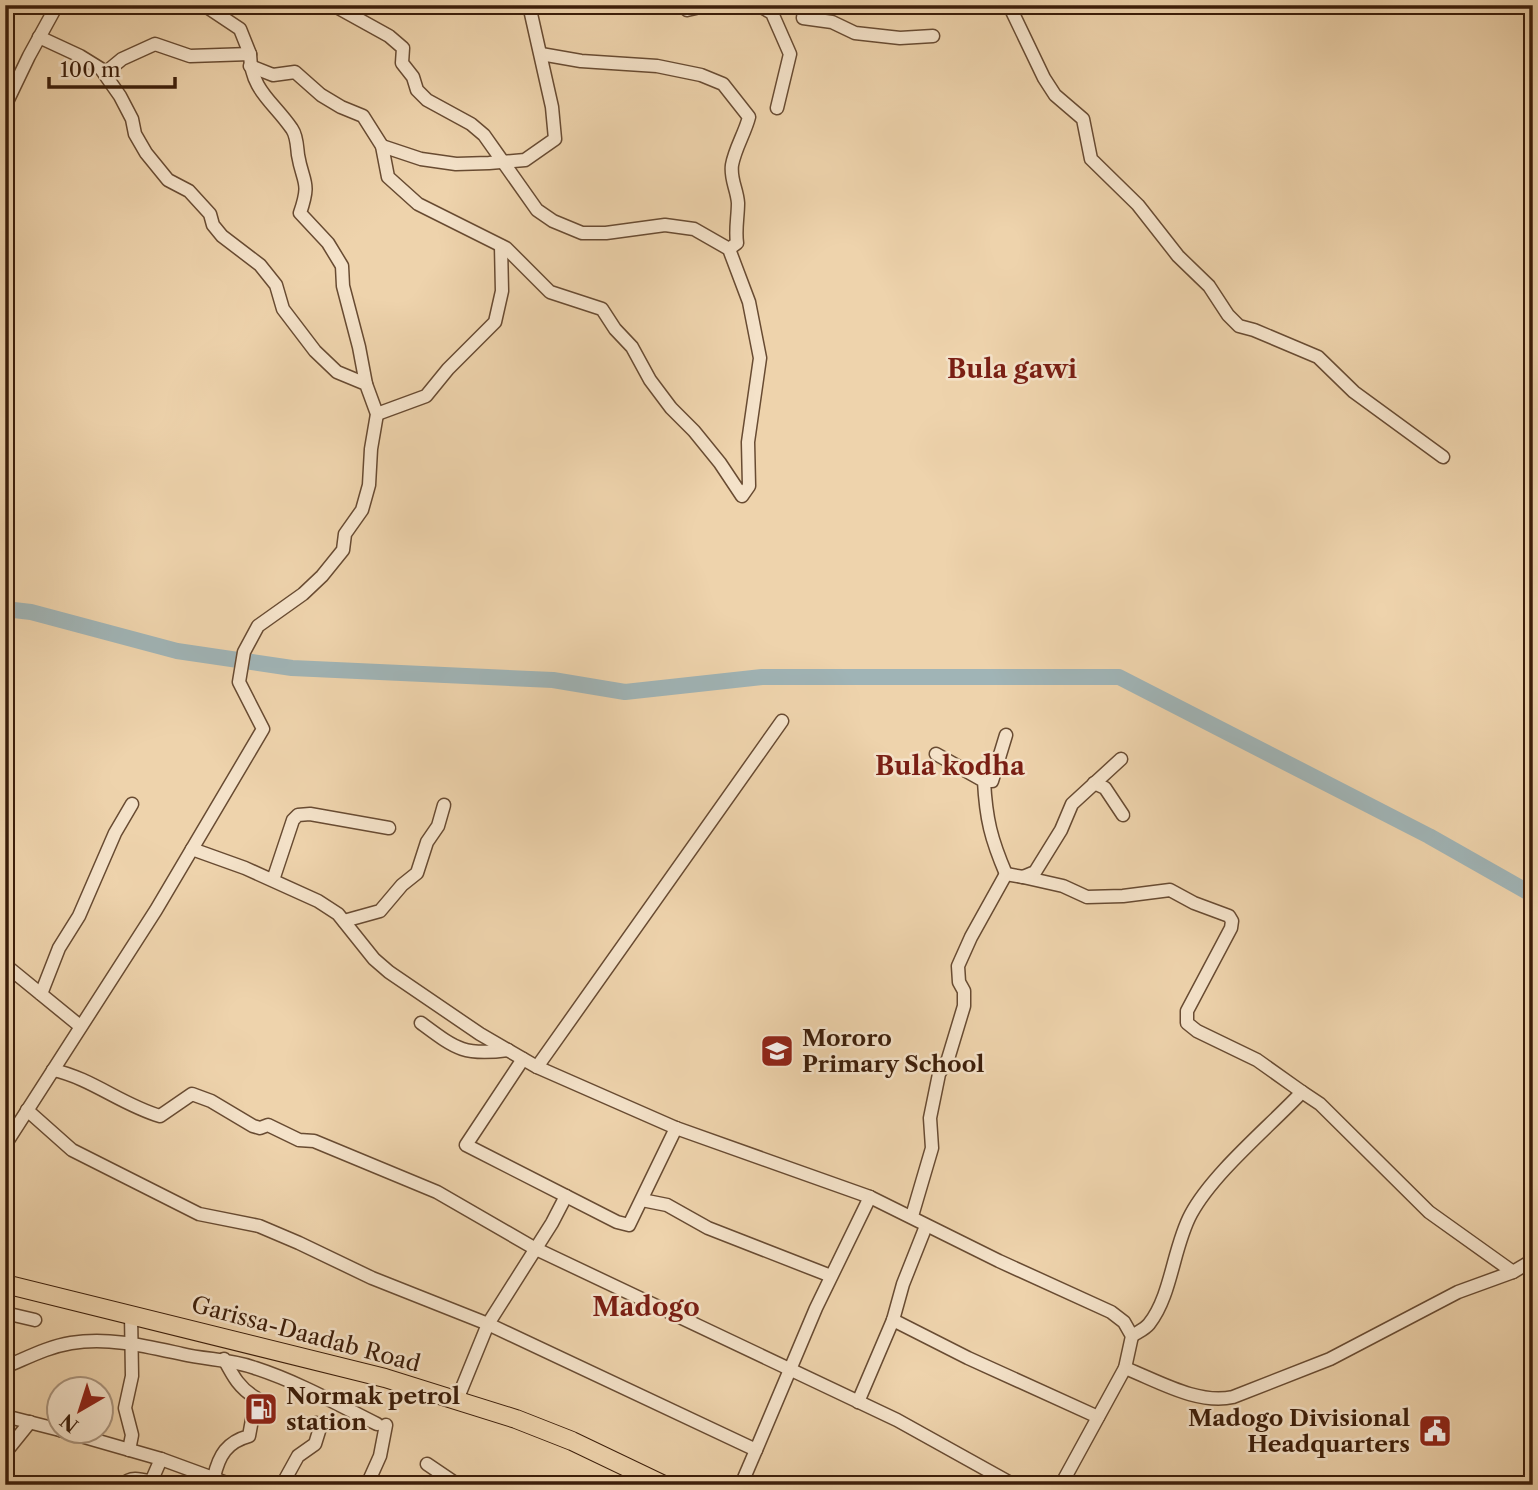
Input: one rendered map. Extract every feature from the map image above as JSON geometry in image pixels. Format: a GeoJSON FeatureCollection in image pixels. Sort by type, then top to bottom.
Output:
{"type":"FeatureCollection","features":[{"type":"Feature","properties":{"kind":"highway","name":"Garissa-Daadab Road"},"geometry":{"type":"LineString","coordinates":[[5,1284],[350,1368],[457,1400],[572,1441],[629,1477],[664,1485]]}},
{"type":"Feature","properties":{"kind":"street"},"geometry":{"type":"LineString","coordinates":[[5,106],[57,5]]}},
{"type":"Feature","properties":{"kind":"street"},"geometry":{"type":"LineString","coordinates":[[5,1145],[111,981],[263,729],[239,682],[244,652],[251,635],[258,626],[313,585],[343,550],[345,534],[362,510],[369,485],[377,414],[366,384],[343,286],[342,266],[328,243],[300,213],[307,181],[299,162],[294,131],[255,83],[240,29],[204,5]]}},
{"type":"Feature","properties":{"kind":"street"},"geometry":{"type":"LineString","coordinates":[[104,73],[122,59],[155,44],[190,56],[250,60],[273,75],[295,72],[321,95],[363,116],[382,146],[388,177],[418,204],[501,246],[550,292],[602,309],[615,329],[632,347],[650,380],[720,463],[742,496],[749,486],[748,443],[760,358],[749,302],[729,249],[694,229],[665,225],[606,233],[582,233],[553,221],[537,210],[484,135],[471,124],[427,100],[418,90],[414,77],[402,63],[403,48],[389,36],[333,5]]}},
{"type":"Feature","properties":{"kind":"street"},"geometry":{"type":"LineString","coordinates":[[382,146],[421,159],[456,164],[525,160],[555,139],[552,107],[529,5]]}},
{"type":"Feature","properties":{"kind":"street"},"geometry":{"type":"LineString","coordinates":[[682,5],[687,10],[709,5]]}},
{"type":"Feature","properties":{"kind":"street"},"geometry":{"type":"LineString","coordinates":[[758,5],[772,13],[790,54],[777,108]]}},
{"type":"Feature","properties":{"kind":"street"},"geometry":{"type":"LineString","coordinates":[[806,5],[803,18],[832,22],[855,33],[900,37],[933,36]]}},
{"type":"Feature","properties":{"kind":"street"},"geometry":{"type":"LineString","coordinates":[[1009,5],[1055,95],[1083,119],[1091,159],[1138,205],[1178,256],[1209,286],[1228,315],[1239,326],[1318,357],[1354,392],[1443,457]]}},
{"type":"Feature","properties":{"kind":"street"},"geometry":{"type":"LineString","coordinates":[[39,37],[101,69],[120,96],[132,119],[135,134],[146,153],[168,180],[189,191],[210,214],[222,236],[260,265],[276,285],[284,309],[315,351],[337,372],[366,384]]}},
{"type":"Feature","properties":{"kind":"street"},"geometry":{"type":"LineString","coordinates":[[541,54],[581,61],[657,66],[701,75],[723,83],[749,117],[733,162],[731,180],[737,194],[737,243],[729,249]]}},
{"type":"Feature","properties":{"kind":"street"},"geometry":{"type":"LineString","coordinates":[[377,414],[426,396],[448,369],[495,322],[502,291],[501,246]]}},
{"type":"Feature","properties":{"kind":"street"},"geometry":{"type":"LineString","coordinates":[[537,1067],[782,722]]}},
{"type":"Feature","properties":{"kind":"street"},"geometry":{"type":"LineString","coordinates":[[936,754],[984,781],[992,781],[1006,735]]}},
{"type":"Feature","properties":{"kind":"street"},"geometry":{"type":"LineString","coordinates":[[1023,877],[1035,872],[1041,864],[1061,830],[1072,804],[1121,759]]}},
{"type":"Feature","properties":{"kind":"street"},"geometry":{"type":"LineString","coordinates":[[984,781],[991,839],[1006,874]]}},
{"type":"Feature","properties":{"kind":"street"},"geometry":{"type":"LineString","coordinates":[[1094,783],[1105,788],[1123,815]]}},
{"type":"Feature","properties":{"kind":"street"},"geometry":{"type":"LineString","coordinates":[[41,994],[59,948],[79,916],[115,833],[132,804]]}},
{"type":"Feature","properties":{"kind":"street"},"geometry":{"type":"LineString","coordinates":[[344,921],[380,911],[402,885],[417,873],[427,842],[438,826],[444,805]]}},
{"type":"Feature","properties":{"kind":"street"},"geometry":{"type":"LineString","coordinates":[[273,880],[293,821],[298,815],[310,814],[388,828]]}},
{"type":"Feature","properties":{"kind":"street"},"geometry":{"type":"LineString","coordinates":[[192,849],[273,880],[318,901],[344,921],[374,959],[390,972],[537,1067],[676,1128],[870,1197],[1111,1312],[1124,1322],[1132,1336],[1125,1368],[1061,1485]]}},
{"type":"Feature","properties":{"kind":"street"},"geometry":{"type":"LineString","coordinates":[[1006,874],[1063,886],[1087,897],[1170,890],[1194,904],[1229,916],[1232,921],[1231,928],[1187,1011],[1187,1023],[1196,1031],[1270,1067],[1320,1104],[1429,1212],[1513,1272]]}},
{"type":"Feature","properties":{"kind":"street"},"geometry":{"type":"LineString","coordinates":[[912,1216],[932,1148],[930,1118],[939,1074],[948,1059],[964,1006],[964,991],[959,982],[958,966],[1006,874]]}},
{"type":"Feature","properties":{"kind":"street"},"geometry":{"type":"LineString","coordinates":[[9,968],[80,1026]]}},
{"type":"Feature","properties":{"kind":"street"},"geometry":{"type":"LineString","coordinates":[[421,1024],[452,1046],[468,1052],[485,1054],[508,1050]]}},
{"type":"Feature","properties":{"kind":"street"},"geometry":{"type":"LineString","coordinates":[[523,1059],[466,1145],[617,1222],[629,1225],[676,1128]]}},
{"type":"Feature","properties":{"kind":"street"},"geometry":{"type":"LineString","coordinates":[[53,1070],[72,1074],[146,1112],[160,1116],[192,1094],[211,1101],[253,1126],[260,1128],[268,1125],[299,1140],[314,1141],[437,1192],[534,1248],[897,1420],[1013,1485]]}},
{"type":"Feature","properties":{"kind":"street"},"geometry":{"type":"LineString","coordinates":[[1132,1336],[1147,1326],[1159,1306],[1185,1226],[1198,1201],[1302,1092]]}},
{"type":"Feature","properties":{"kind":"street"},"geometry":{"type":"LineString","coordinates":[[27,1110],[72,1150],[199,1214],[259,1226],[372,1278],[488,1324],[755,1450]]}},
{"type":"Feature","properties":{"kind":"street"},"geometry":{"type":"LineString","coordinates":[[457,1400],[488,1324],[566,1196]]}},
{"type":"Feature","properties":{"kind":"street"},"geometry":{"type":"LineString","coordinates":[[741,1485],[831,1276],[870,1197]]}},
{"type":"Feature","properties":{"kind":"street"},"geometry":{"type":"LineString","coordinates":[[642,1200],[667,1205],[708,1228],[831,1276]]}},
{"type":"Feature","properties":{"kind":"street"},"geometry":{"type":"LineString","coordinates":[[858,1402],[893,1320],[912,1259],[926,1226]]}},
{"type":"Feature","properties":{"kind":"street"},"geometry":{"type":"LineString","coordinates":[[1125,1368],[1205,1398],[1220,1400],[1233,1397],[1330,1359],[1458,1292],[1513,1272],[1533,1260]]}},
{"type":"Feature","properties":{"kind":"street"},"geometry":{"type":"LineString","coordinates":[[5,1313],[35,1320]]}},
{"type":"Feature","properties":{"kind":"street"},"geometry":{"type":"LineString","coordinates":[[129,1450],[132,1435],[125,1408],[132,1376],[131,1314]]}},
{"type":"Feature","properties":{"kind":"street"},"geometry":{"type":"LineString","coordinates":[[893,1320],[968,1358],[1098,1417]]}},
{"type":"Feature","properties":{"kind":"street"},"geometry":{"type":"LineString","coordinates":[[5,1367],[48,1348],[100,1341],[130,1343],[207,1360],[224,1359],[254,1367],[295,1382],[382,1424],[380,1456],[367,1485]]}},
{"type":"Feature","properties":{"kind":"street","name":"Garissa-Daadab Road"},"geometry":{"type":"LineString","coordinates":[[214,1476],[222,1453],[236,1439],[249,1436],[256,1398],[235,1381],[224,1359]]}},
{"type":"Feature","properties":{"kind":"street"},"geometry":{"type":"LineString","coordinates":[[5,1416],[46,1426]]}},
{"type":"Feature","properties":{"kind":"street"},"geometry":{"type":"LineString","coordinates":[[5,1453],[30,1422]]}},
{"type":"Feature","properties":{"kind":"street"},"geometry":{"type":"LineString","coordinates":[[282,1485],[298,1456],[315,1444],[320,1428],[316,1423]]}},
{"type":"Feature","properties":{"kind":"street"},"geometry":{"type":"LineString","coordinates":[[108,1444],[214,1476],[232,1485]]}},
{"type":"Feature","properties":{"kind":"street"},"geometry":{"type":"LineString","coordinates":[[122,1485],[135,1478],[151,1482],[161,1459]]}},
{"type":"Feature","properties":{"kind":"street"},"geometry":{"type":"LineString","coordinates":[[427,1464],[458,1485]]}},
{"type":"Feature","properties":{"kind":"waterway"},"geometry":{"type":"LineString","coordinates":[[5,609],[31,612],[177,651],[292,668],[553,680],[625,692],[762,677],[1119,677],[1429,836],[1533,895]]}},
{"type":"Feature","properties":{"kind":"place","name":"Mororo Primary School"},"geometry":{"type":"Point","coordinates":[777,1051]}},
{"type":"Feature","properties":{"kind":"place","name":"Normak petrol station"},"geometry":{"type":"Point","coordinates":[261,1409]}},
{"type":"Feature","properties":{"kind":"place","name":"Madogo Divisional Headquarters"},"geometry":{"type":"Point","coordinates":[1435,1431]}},
{"type":"Feature","properties":{"kind":"district","name":"Bula gawi"},"geometry":{"type":"Point","coordinates":[1012,369]}},
{"type":"Feature","properties":{"kind":"district","name":"Bula kodha"},"geometry":{"type":"Point","coordinates":[950,766]}},
{"type":"Feature","properties":{"kind":"district","name":"Madogo"},"geometry":{"type":"Point","coordinates":[646,1307]}}]}
